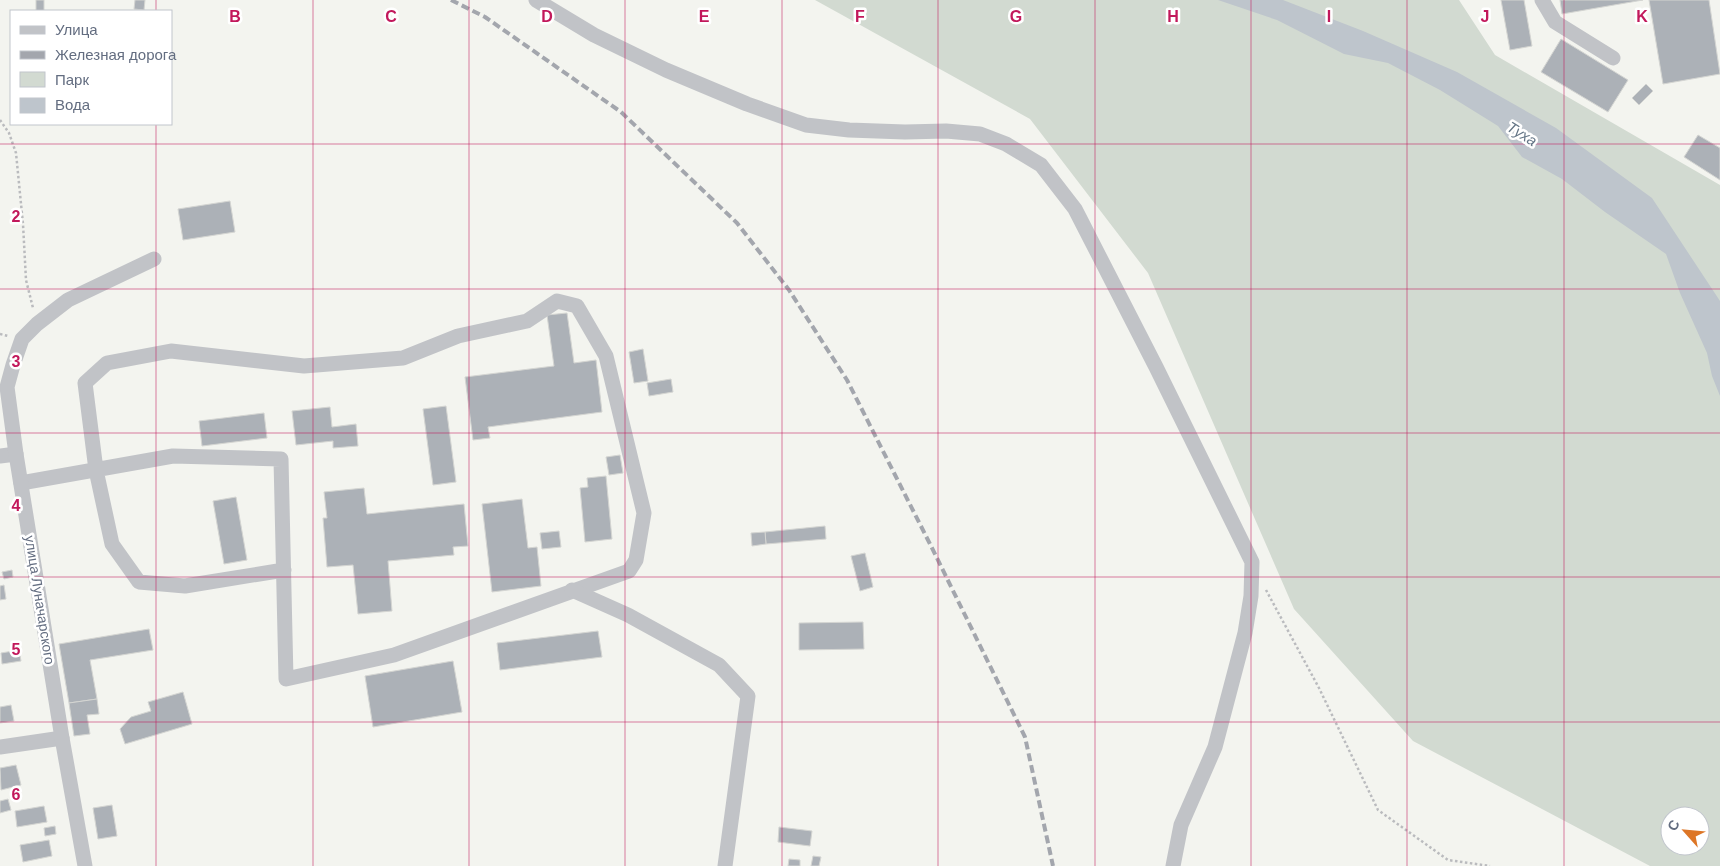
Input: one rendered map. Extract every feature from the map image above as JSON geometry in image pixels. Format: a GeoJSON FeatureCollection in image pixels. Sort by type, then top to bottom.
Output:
{"type":"FeatureCollection","features":[{"type":"Feature","properties":{"kind":"street"},"geometry":{"type":"LineString","coordinates":[[536,0],[594,35],[666,70],[746,104],[806,125],[858,131],[946,131],[980,134],[1006,144],[1041,165],[1075,209],[1156,366],[1252,562],[1251,596],[1242,643],[1215,747],[1181,825],[1173,866]]}},
{"type":"Feature","properties":{"kind":"street"},"geometry":{"type":"LineString","coordinates":[[1542,0],[1555,22],[1613,58]]}},
{"type":"Feature","properties":{"kind":"street","name":"улица Луначарского"},"geometry":{"type":"LineString","coordinates":[[85,866],[62,738],[7,387],[22,339],[37,324],[68,300],[154,260]]}},
{"type":"Feature","properties":{"kind":"street"},"geometry":{"type":"LineString","coordinates":[[21,483],[96,470],[173,456],[282,459],[286,679],[394,655],[629,571],[636,560],[644,513],[606,356],[577,306],[558,301],[527,321],[458,336],[403,358],[304,366],[171,351],[107,363],[85,383],[96,470],[112,544],[138,582],[185,586],[284,570]]}},
{"type":"Feature","properties":{"kind":"street"},"geometry":{"type":"LineString","coordinates":[[0,456],[16,454]]}},
{"type":"Feature","properties":{"kind":"street"},"geometry":{"type":"LineString","coordinates":[[572,590],[628,615],[719,665],[748,696],[725,866]]}},
{"type":"Feature","properties":{"kind":"street"},"geometry":{"type":"LineString","coordinates":[[0,747],[62,738]]}},
{"type":"Feature","properties":{"kind":"path"},"geometry":{"type":"LineString","coordinates":[[0,120],[9,133],[16,153],[21,193],[26,280],[37,324]]}},
{"type":"Feature","properties":{"kind":"path"},"geometry":{"type":"LineString","coordinates":[[1265,587],[1318,688],[1378,810],[1448,860],[1490,866]]}},
{"type":"Feature","properties":{"kind":"green space"},"geometry":{"type":"Polygon","coordinates":[[[815,0],[1459,0],[1495,55],[1720,185],[1720,866],[1650,866],[1413,741],[1294,609],[1148,273],[1030,119],[815,0]]]}},
{"type":"Feature","properties":{"kind":"water","name":"Туха"},"geometry":{"type":"Polygon","coordinates":[[[1218,0],[1283,0],[1363,31],[1457,72],[1556,128],[1652,198],[1720,301],[1720,396],[1712,376],[1707,353],[1680,293],[1666,254],[1605,212],[1562,179],[1522,157],[1498,126],[1440,90],[1388,63],[1344,54],[1277,20],[1218,0]]]}},
{"type":"Feature","properties":{"kind":"building"},"geometry":{"type":"Polygon","coordinates":[[[36,0],[44,0],[44,10],[36,10],[36,0]]]}},
{"type":"Feature","properties":{"kind":"building"},"geometry":{"type":"Polygon","coordinates":[[[135,0],[145,0],[144,10],[134,9],[135,0]]]}},
{"type":"Feature","properties":{"kind":"building"},"geometry":{"type":"Polygon","coordinates":[[[1501,0],[1524,0],[1532,46],[1510,50],[1501,0]]]}},
{"type":"Feature","properties":{"kind":"building"},"geometry":{"type":"Polygon","coordinates":[[[1560,0],[1643,0],[1562,14],[1560,0]]]}},
{"type":"Feature","properties":{"kind":"building"},"geometry":{"type":"Polygon","coordinates":[[[1649,0],[1709,0],[1720,74],[1663,84],[1649,0]]]}},
{"type":"Feature","properties":{"kind":"building"},"geometry":{"type":"Polygon","coordinates":[[[1561,39],[1628,80],[1608,112],[1541,72],[1561,39]]]}},
{"type":"Feature","properties":{"kind":"building"},"geometry":{"type":"Polygon","coordinates":[[[1646,84],[1653,91],[1639,105],[1632,98],[1646,84]]]}},
{"type":"Feature","properties":{"kind":"building"},"geometry":{"type":"Polygon","coordinates":[[[1698,135],[1720,148],[1720,180],[1684,157],[1698,135]]]}},
{"type":"Feature","properties":{"kind":"building"},"geometry":{"type":"Polygon","coordinates":[[[230,201],[235,232],[183,240],[178,209],[230,201]]]}},
{"type":"Feature","properties":{"kind":"building"},"geometry":{"type":"Polygon","coordinates":[[[567,313],[574,363],[596,360],[602,412],[488,427],[490,438],[473,440],[465,377],[554,366],[547,315],[567,313]]]}},
{"type":"Feature","properties":{"kind":"building"},"geometry":{"type":"Polygon","coordinates":[[[643,349],[648,381],[634,383],[629,352],[643,349]]]}},
{"type":"Feature","properties":{"kind":"building"},"geometry":{"type":"Polygon","coordinates":[[[671,379],[673,392],[649,396],[647,383],[671,379]]]}},
{"type":"Feature","properties":{"kind":"building"},"geometry":{"type":"Polygon","coordinates":[[[446,406],[456,482],[433,485],[423,409],[446,406]]]}},
{"type":"Feature","properties":{"kind":"building"},"geometry":{"type":"Polygon","coordinates":[[[330,407],[332,427],[356,424],[358,446],[333,448],[333,441],[296,445],[292,411],[330,407]]]}},
{"type":"Feature","properties":{"kind":"building"},"geometry":{"type":"Polygon","coordinates":[[[264,413],[267,438],[202,446],[199,421],[264,413]]]}},
{"type":"Feature","properties":{"kind":"building"},"geometry":{"type":"Polygon","coordinates":[[[620,455],[623,473],[609,475],[606,457],[620,455]]]}},
{"type":"Feature","properties":{"kind":"building"},"geometry":{"type":"Polygon","coordinates":[[[606,476],[612,539],[585,542],[580,488],[588,487],[587,478],[606,476]]]}},
{"type":"Feature","properties":{"kind":"building"},"geometry":{"type":"Polygon","coordinates":[[[364,488],[367,514],[464,504],[468,546],[453,547],[454,555],[388,561],[392,611],[358,614],[353,565],[327,567],[323,518],[327,518],[324,492],[364,488]]]}},
{"type":"Feature","properties":{"kind":"building"},"geometry":{"type":"Polygon","coordinates":[[[236,497],[247,560],[224,564],[213,501],[236,497]]]}},
{"type":"Feature","properties":{"kind":"building"},"geometry":{"type":"Polygon","coordinates":[[[522,499],[528,548],[537,547],[541,586],[492,592],[482,504],[522,499]]]}},
{"type":"Feature","properties":{"kind":"building"},"geometry":{"type":"Polygon","coordinates":[[[825,526],[826,539],[766,544],[765,532],[825,526]]]}},
{"type":"Feature","properties":{"kind":"building"},"geometry":{"type":"Polygon","coordinates":[[[559,531],[561,547],[542,549],[540,533],[559,531]]]}},
{"type":"Feature","properties":{"kind":"building"},"geometry":{"type":"Polygon","coordinates":[[[765,532],[766,544],[752,546],[751,533],[765,532]]]}},
{"type":"Feature","properties":{"kind":"building"},"geometry":{"type":"Polygon","coordinates":[[[865,553],[873,587],[860,591],[851,556],[865,553]]]}},
{"type":"Feature","properties":{"kind":"building"},"geometry":{"type":"Polygon","coordinates":[[[12,570],[13,577],[4,579],[2,572],[12,570]]]}},
{"type":"Feature","properties":{"kind":"building"},"geometry":{"type":"Polygon","coordinates":[[[4,585],[6,599],[0,600],[0,586],[4,585]]]}},
{"type":"Feature","properties":{"kind":"building"},"geometry":{"type":"Polygon","coordinates":[[[863,622],[864,649],[799,650],[799,623],[863,622]]]}},
{"type":"Feature","properties":{"kind":"building"},"geometry":{"type":"Polygon","coordinates":[[[149,629],[153,650],[90,660],[97,699],[69,703],[59,644],[149,629]]]}},
{"type":"Feature","properties":{"kind":"building"},"geometry":{"type":"Polygon","coordinates":[[[598,631],[602,657],[500,670],[497,643],[598,631]]]}},
{"type":"Feature","properties":{"kind":"building"},"geometry":{"type":"Polygon","coordinates":[[[19,650],[21,661],[2,664],[1,653],[19,650]]]}},
{"type":"Feature","properties":{"kind":"building"},"geometry":{"type":"Polygon","coordinates":[[[453,661],[462,712],[373,727],[365,676],[453,661]]]}},
{"type":"Feature","properties":{"kind":"building"},"geometry":{"type":"Polygon","coordinates":[[[183,692],[192,724],[125,744],[120,729],[131,717],[151,711],[148,702],[183,692]]]}},
{"type":"Feature","properties":{"kind":"building"},"geometry":{"type":"Polygon","coordinates":[[[97,699],[99,714],[87,715],[90,734],[74,736],[69,703],[97,699]]]}},
{"type":"Feature","properties":{"kind":"building"},"geometry":{"type":"Polygon","coordinates":[[[11,705],[14,721],[0,723],[0,707],[11,705]]]}},
{"type":"Feature","properties":{"kind":"building"},"geometry":{"type":"Polygon","coordinates":[[[16,765],[21,785],[1,790],[0,768],[16,765]]]}},
{"type":"Feature","properties":{"kind":"building"},"geometry":{"type":"Polygon","coordinates":[[[8,799],[11,810],[0,813],[0,801],[8,799]]]}},
{"type":"Feature","properties":{"kind":"building"},"geometry":{"type":"Polygon","coordinates":[[[112,805],[117,836],[98,839],[93,808],[112,805]]]}},
{"type":"Feature","properties":{"kind":"building"},"geometry":{"type":"Polygon","coordinates":[[[44,806],[47,822],[17,827],[15,811],[44,806]]]}},
{"type":"Feature","properties":{"kind":"building"},"geometry":{"type":"Polygon","coordinates":[[[55,826],[56,834],[45,836],[44,828],[55,826]]]}},
{"type":"Feature","properties":{"kind":"building"},"geometry":{"type":"Polygon","coordinates":[[[779,827],[812,831],[810,846],[778,842],[779,827]]]}},
{"type":"Feature","properties":{"kind":"building"},"geometry":{"type":"Polygon","coordinates":[[[49,840],[52,856],[23,862],[20,845],[49,840]]]}},
{"type":"Feature","properties":{"kind":"building"},"geometry":{"type":"Polygon","coordinates":[[[813,856],[821,857],[819,866],[811,866],[813,856]]]}},
{"type":"Feature","properties":{"kind":"building"},"geometry":{"type":"Polygon","coordinates":[[[789,859],[800,860],[800,866],[788,866],[789,859]]]}},
{"type":"Feature","properties":{"kind":"railway"},"geometry":{"type":"LineString","coordinates":[[451,0],[485,17],[621,112],[737,223],[789,290],[847,380],[1025,737],[1053,866]]}}]}
